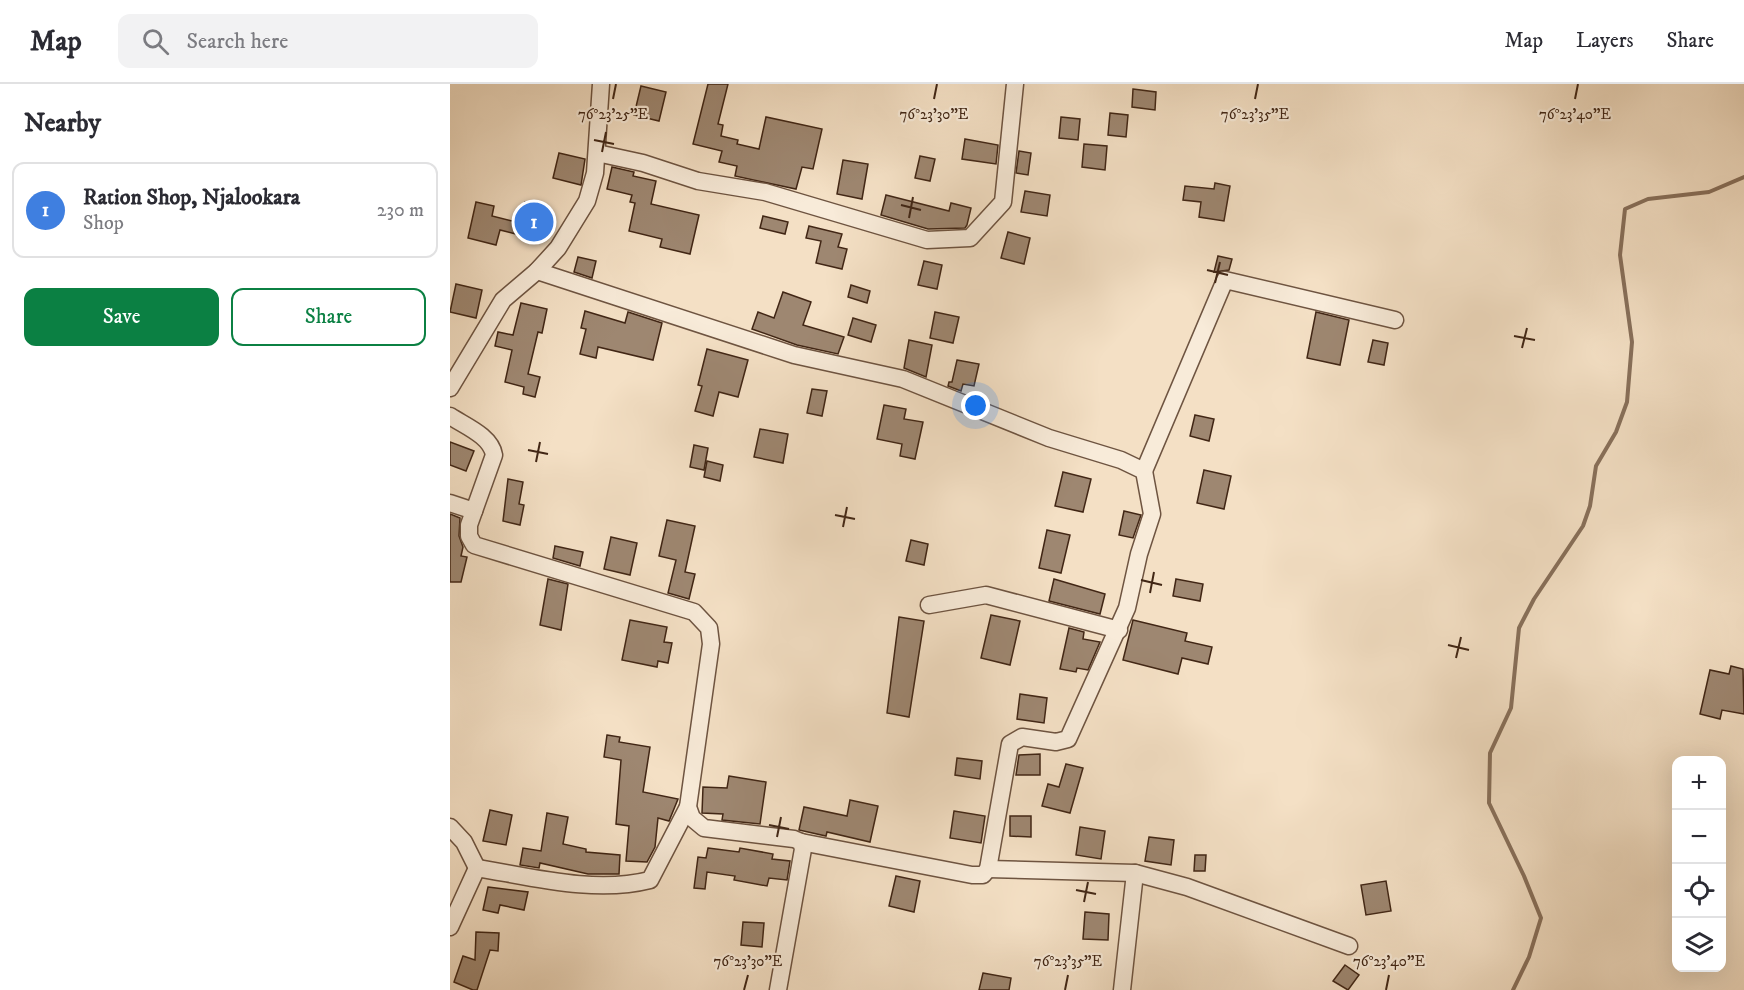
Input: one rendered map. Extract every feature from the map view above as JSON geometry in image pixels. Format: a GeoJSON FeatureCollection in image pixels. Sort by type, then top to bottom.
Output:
{"type":"FeatureCollection","features":[{"type":"Feature","properties":{"kind":"street"},"geometry":{"type":"LineString","coordinates":[[450,388],[503,300],[537,271],[558,248],[587,201],[597,153],[601,84]]}},
{"type":"Feature","properties":{"kind":"street"},"geometry":{"type":"LineString","coordinates":[[597,153],[643,163],[698,181],[765,192],[927,240],[970,238],[1003,202],[1015,84]]}},
{"type":"Feature","properties":{"kind":"street"},"geometry":{"type":"LineString","coordinates":[[537,271],[794,355],[903,379],[1049,438],[1121,460],[1144,471]]}},
{"type":"Feature","properties":{"kind":"street"},"geometry":{"type":"LineString","coordinates":[[688,807],[692,818],[704,828],[794,839],[972,875],[983,875],[988,869],[1010,744],[1022,737],[1056,742],[1068,739],[1128,608],[1139,554],[1152,514],[1144,471],[1225,280],[1395,320]]}},
{"type":"Feature","properties":{"kind":"street"},"geometry":{"type":"LineString","coordinates":[[450,416],[487,441],[493,448],[494,455],[474,511],[469,536],[474,545],[694,612],[710,628],[711,644],[688,807],[650,880],[634,884],[568,884],[477,868]]}},
{"type":"Feature","properties":{"kind":"street"},"geometry":{"type":"LineString","coordinates":[[450,503],[474,511]]}},
{"type":"Feature","properties":{"kind":"street"},"geometry":{"type":"LineString","coordinates":[[929,605],[986,595],[1119,630]]}},
{"type":"Feature","properties":{"kind":"street"},"geometry":{"type":"LineString","coordinates":[[450,827],[464,842],[477,868]]}},
{"type":"Feature","properties":{"kind":"street"},"geometry":{"type":"LineString","coordinates":[[778,990],[801,842]]}},
{"type":"Feature","properties":{"kind":"street"},"geometry":{"type":"LineString","coordinates":[[450,927],[477,868]]}},
{"type":"Feature","properties":{"kind":"street"},"geometry":{"type":"LineString","coordinates":[[988,869],[1135,873],[1187,887],[1349,946]]}},
{"type":"Feature","properties":{"kind":"street"},"geometry":{"type":"LineString","coordinates":[[1122,990],[1135,873]]}},
{"type":"Feature","properties":{"kind":"building"},"geometry":{"type":"Polygon","coordinates":[[[708,84],[728,84],[718,124],[723,125],[721,136],[738,140],[737,144],[759,149],[766,117],[822,129],[813,169],[802,167],[796,189],[735,176],[737,166],[719,162],[722,151],[693,144],[708,84]]]}},
{"type":"Feature","properties":{"kind":"building"},"geometry":{"type":"Polygon","coordinates":[[[641,86],[666,92],[659,121],[634,115],[641,86]]]}},
{"type":"Feature","properties":{"kind":"building"},"geometry":{"type":"Polygon","coordinates":[[[1133,89],[1156,92],[1155,110],[1132,107],[1133,89]]]}},
{"type":"Feature","properties":{"kind":"building"},"geometry":{"type":"Polygon","coordinates":[[[1110,113],[1128,115],[1126,137],[1108,135],[1110,113]]]}},
{"type":"Feature","properties":{"kind":"building"},"geometry":{"type":"Polygon","coordinates":[[[1061,117],[1080,119],[1078,140],[1059,138],[1061,117]]]}},
{"type":"Feature","properties":{"kind":"building"},"geometry":{"type":"Polygon","coordinates":[[[965,139],[998,145],[996,164],[962,159],[965,139]]]}},
{"type":"Feature","properties":{"kind":"building"},"geometry":{"type":"Polygon","coordinates":[[[1084,144],[1107,146],[1105,170],[1082,167],[1084,144]]]}},
{"type":"Feature","properties":{"kind":"building"},"geometry":{"type":"Polygon","coordinates":[[[1019,151],[1031,153],[1028,175],[1016,173],[1019,151]]]}},
{"type":"Feature","properties":{"kind":"building"},"geometry":{"type":"Polygon","coordinates":[[[559,153],[585,159],[581,185],[553,178],[559,153]]]}},
{"type":"Feature","properties":{"kind":"building"},"geometry":{"type":"Polygon","coordinates":[[[920,156],[935,159],[930,181],[915,178],[920,156]]]}},
{"type":"Feature","properties":{"kind":"building"},"geometry":{"type":"Polygon","coordinates":[[[843,160],[868,164],[862,199],[837,194],[843,160]]]}},
{"type":"Feature","properties":{"kind":"building"},"geometry":{"type":"Polygon","coordinates":[[[612,167],[634,172],[633,176],[656,181],[651,204],[699,215],[690,254],[660,247],[662,239],[629,231],[635,203],[630,202],[632,195],[607,189],[612,167]]]}},
{"type":"Feature","properties":{"kind":"building"},"geometry":{"type":"Polygon","coordinates":[[[1215,183],[1230,186],[1224,221],[1199,217],[1201,202],[1183,200],[1185,186],[1214,189],[1215,183]]]}},
{"type":"Feature","properties":{"kind":"building"},"geometry":{"type":"Polygon","coordinates":[[[1025,191],[1050,195],[1047,216],[1021,212],[1025,191]]]}},
{"type":"Feature","properties":{"kind":"building"},"geometry":{"type":"Polygon","coordinates":[[[886,195],[949,211],[951,203],[971,208],[967,225],[965,228],[928,229],[881,215],[886,195]]]}},
{"type":"Feature","properties":{"kind":"building"},"geometry":{"type":"Polygon","coordinates":[[[476,202],[494,206],[492,216],[520,223],[525,202],[551,209],[543,241],[500,230],[496,245],[468,238],[476,202]]]}},
{"type":"Feature","properties":{"kind":"building"},"geometry":{"type":"Polygon","coordinates":[[[763,216],[788,222],[785,234],[760,228],[763,216]]]}},
{"type":"Feature","properties":{"kind":"building"},"geometry":{"type":"Polygon","coordinates":[[[809,226],[842,234],[838,247],[847,249],[842,269],[816,263],[821,241],[806,238],[809,226]]]}},
{"type":"Feature","properties":{"kind":"building"},"geometry":{"type":"Polygon","coordinates":[[[1008,232],[1030,238],[1024,264],[1001,258],[1008,232]]]}},
{"type":"Feature","properties":{"kind":"building"},"geometry":{"type":"Polygon","coordinates":[[[1218,256],[1232,259],[1229,270],[1214,272],[1218,256]]]}},
{"type":"Feature","properties":{"kind":"building"},"geometry":{"type":"Polygon","coordinates":[[[578,257],[596,261],[592,278],[574,272],[578,257]]]}},
{"type":"Feature","properties":{"kind":"building"},"geometry":{"type":"Polygon","coordinates":[[[924,261],[942,265],[937,289],[918,285],[924,261]]]}},
{"type":"Feature","properties":{"kind":"building"},"geometry":{"type":"Polygon","coordinates":[[[456,284],[482,290],[476,318],[450,312],[456,284]]]}},
{"type":"Feature","properties":{"kind":"building"},"geometry":{"type":"Polygon","coordinates":[[[851,285],[870,291],[867,303],[848,297],[851,285]]]}},
{"type":"Feature","properties":{"kind":"building"},"geometry":{"type":"Polygon","coordinates":[[[783,292],[811,302],[803,325],[844,337],[838,354],[797,345],[752,329],[758,312],[774,318],[783,292]]]}},
{"type":"Feature","properties":{"kind":"building"},"geometry":{"type":"Polygon","coordinates":[[[521,303],[547,309],[542,333],[538,332],[528,374],[540,377],[535,397],[523,394],[524,387],[505,382],[512,350],[495,346],[498,332],[513,335],[521,303]]]}},
{"type":"Feature","properties":{"kind":"building"},"geometry":{"type":"Polygon","coordinates":[[[585,311],[625,323],[628,312],[662,323],[653,360],[598,347],[596,358],[580,354],[586,329],[581,328],[585,311]]]}},
{"type":"Feature","properties":{"kind":"building"},"geometry":{"type":"Polygon","coordinates":[[[935,312],[959,317],[953,343],[930,338],[935,312]]]}},
{"type":"Feature","properties":{"kind":"building"},"geometry":{"type":"Polygon","coordinates":[[[1316,312],[1349,320],[1340,365],[1307,358],[1316,312]]]}},
{"type":"Feature","properties":{"kind":"building"},"geometry":{"type":"Polygon","coordinates":[[[853,318],[876,325],[871,342],[848,335],[853,318]]]}},
{"type":"Feature","properties":{"kind":"building"},"geometry":{"type":"Polygon","coordinates":[[[909,340],[932,345],[926,377],[904,368],[909,340]]]}},
{"type":"Feature","properties":{"kind":"building"},"geometry":{"type":"Polygon","coordinates":[[[1373,340],[1388,343],[1384,365],[1368,362],[1373,340]]]}},
{"type":"Feature","properties":{"kind":"building"},"geometry":{"type":"Polygon","coordinates":[[[707,349],[748,360],[738,397],[719,392],[713,416],[695,411],[702,386],[698,385],[707,349]]]}},
{"type":"Feature","properties":{"kind":"building"},"geometry":{"type":"Polygon","coordinates":[[[957,360],[979,364],[974,386],[963,384],[961,391],[948,386],[949,382],[952,382],[957,360]]]}},
{"type":"Feature","properties":{"kind":"building"},"geometry":{"type":"Polygon","coordinates":[[[812,389],[827,391],[822,416],[807,413],[812,389]]]}},
{"type":"Feature","properties":{"kind":"building"},"geometry":{"type":"Polygon","coordinates":[[[884,405],[906,409],[904,419],[923,422],[915,459],[900,456],[902,444],[877,439],[884,405]]]}},
{"type":"Feature","properties":{"kind":"building"},"geometry":{"type":"Polygon","coordinates":[[[1195,415],[1214,419],[1209,441],[1190,436],[1195,415]]]}},
{"type":"Feature","properties":{"kind":"building"},"geometry":{"type":"Polygon","coordinates":[[[760,429],[788,434],[783,463],[754,457],[760,429]]]}},
{"type":"Feature","properties":{"kind":"building"},"geometry":{"type":"Polygon","coordinates":[[[450,442],[474,451],[466,471],[450,465],[450,442]]]}},
{"type":"Feature","properties":{"kind":"building"},"geometry":{"type":"Polygon","coordinates":[[[694,445],[708,448],[704,470],[690,467],[694,445]]]}},
{"type":"Feature","properties":{"kind":"building"},"geometry":{"type":"Polygon","coordinates":[[[707,461],[723,465],[720,481],[704,477],[707,461]]]}},
{"type":"Feature","properties":{"kind":"building"},"geometry":{"type":"Polygon","coordinates":[[[1204,470],[1231,476],[1224,509],[1197,503],[1204,470]]]}},
{"type":"Feature","properties":{"kind":"building"},"geometry":{"type":"Polygon","coordinates":[[[1063,472],[1091,479],[1083,512],[1055,506],[1063,472]]]}},
{"type":"Feature","properties":{"kind":"building"},"geometry":{"type":"Polygon","coordinates":[[[508,479],[523,482],[519,504],[524,505],[520,525],[503,521],[508,479]]]}},
{"type":"Feature","properties":{"kind":"building"},"geometry":{"type":"Polygon","coordinates":[[[1124,511],[1141,515],[1133,538],[1119,535],[1124,511]]]}},
{"type":"Feature","properties":{"kind":"building"},"geometry":{"type":"Polygon","coordinates":[[[450,514],[460,518],[459,536],[463,547],[461,556],[467,557],[461,582],[450,582],[450,514]]]}},
{"type":"Feature","properties":{"kind":"building"},"geometry":{"type":"Polygon","coordinates":[[[667,520],[695,526],[685,572],[695,574],[689,599],[668,593],[676,560],[659,556],[667,520]]]}},
{"type":"Feature","properties":{"kind":"building"},"geometry":{"type":"Polygon","coordinates":[[[1047,530],[1070,535],[1061,573],[1039,568],[1047,530]]]}},
{"type":"Feature","properties":{"kind":"building"},"geometry":{"type":"Polygon","coordinates":[[[611,537],[637,543],[630,575],[604,569],[611,537]]]}},
{"type":"Feature","properties":{"kind":"building"},"geometry":{"type":"Polygon","coordinates":[[[911,540],[928,544],[924,565],[906,561],[911,540]]]}},
{"type":"Feature","properties":{"kind":"building"},"geometry":{"type":"Polygon","coordinates":[[[555,546],[583,552],[580,566],[553,558],[555,546]]]}},
{"type":"Feature","properties":{"kind":"building"},"geometry":{"type":"Polygon","coordinates":[[[548,579],[568,584],[561,630],[540,625],[548,579]]]}},
{"type":"Feature","properties":{"kind":"building"},"geometry":{"type":"Polygon","coordinates":[[[1054,579],[1105,594],[1100,614],[1049,601],[1054,579]]]}},
{"type":"Feature","properties":{"kind":"building"},"geometry":{"type":"Polygon","coordinates":[[[1176,579],[1203,584],[1200,601],[1173,596],[1176,579]]]}},
{"type":"Feature","properties":{"kind":"building"},"geometry":{"type":"Polygon","coordinates":[[[991,615],[1020,621],[1010,665],[981,658],[991,615]]]}},
{"type":"Feature","properties":{"kind":"building"},"geometry":{"type":"Polygon","coordinates":[[[899,617],[924,621],[909,717],[887,713],[899,617]]]}},
{"type":"Feature","properties":{"kind":"building"},"geometry":{"type":"Polygon","coordinates":[[[630,620],[667,627],[664,642],[672,643],[668,663],[658,661],[657,667],[622,660],[630,620]]]}},
{"type":"Feature","properties":{"kind":"building"},"geometry":{"type":"Polygon","coordinates":[[[1133,620],[1187,633],[1185,641],[1212,647],[1208,664],[1182,658],[1178,674],[1123,660],[1133,620]]]}},
{"type":"Feature","properties":{"kind":"building"},"geometry":{"type":"Polygon","coordinates":[[[1069,628],[1084,632],[1083,639],[1100,642],[1088,670],[1077,668],[1076,672],[1060,669],[1069,628]]]}},
{"type":"Feature","properties":{"kind":"building"},"geometry":{"type":"Polygon","coordinates":[[[1731,666],[1743,669],[1744,714],[1722,710],[1720,719],[1700,714],[1710,670],[1729,674],[1731,666]]]}},
{"type":"Feature","properties":{"kind":"building"},"geometry":{"type":"Polygon","coordinates":[[[1020,694],[1047,698],[1044,723],[1017,719],[1020,694]]]}},
{"type":"Feature","properties":{"kind":"building"},"geometry":{"type":"Polygon","coordinates":[[[607,735],[620,737],[619,742],[650,747],[643,792],[678,799],[669,821],[658,818],[655,847],[647,862],[626,861],[629,826],[616,824],[621,760],[604,757],[607,735]]]}},
{"type":"Feature","properties":{"kind":"building"},"geometry":{"type":"Polygon","coordinates":[[[1040,754],[1040,775],[1016,775],[1019,755],[1040,754]]]}},
{"type":"Feature","properties":{"kind":"building"},"geometry":{"type":"Polygon","coordinates":[[[957,758],[982,761],[980,779],[955,775],[957,758]]]}},
{"type":"Feature","properties":{"kind":"building"},"geometry":{"type":"Polygon","coordinates":[[[1066,764],[1083,768],[1070,813],[1042,806],[1048,784],[1059,787],[1066,764]]]}},
{"type":"Feature","properties":{"kind":"building"},"geometry":{"type":"Polygon","coordinates":[[[729,776],[766,782],[760,824],[722,820],[723,814],[702,813],[703,787],[727,788],[729,776]]]}},
{"type":"Feature","properties":{"kind":"building"},"geometry":{"type":"Polygon","coordinates":[[[850,800],[878,806],[870,842],[827,832],[826,836],[799,830],[804,807],[847,816],[850,800]]]}},
{"type":"Feature","properties":{"kind":"building"},"geometry":{"type":"Polygon","coordinates":[[[490,810],[512,815],[506,845],[483,841],[490,810]]]}},
{"type":"Feature","properties":{"kind":"building"},"geometry":{"type":"Polygon","coordinates":[[[954,811],[985,816],[981,843],[950,838],[954,811]]]}},
{"type":"Feature","properties":{"kind":"building"},"geometry":{"type":"Polygon","coordinates":[[[547,813],[568,817],[563,844],[586,849],[586,852],[620,855],[619,874],[588,874],[540,863],[539,868],[520,865],[523,848],[541,851],[547,813]]]}},
{"type":"Feature","properties":{"kind":"building"},"geometry":{"type":"Polygon","coordinates":[[[1010,816],[1031,816],[1031,837],[1010,836],[1010,816]]]}},
{"type":"Feature","properties":{"kind":"building"},"geometry":{"type":"Polygon","coordinates":[[[1080,827],[1105,831],[1101,859],[1076,855],[1080,827]]]}},
{"type":"Feature","properties":{"kind":"building"},"geometry":{"type":"Polygon","coordinates":[[[1149,837],[1174,840],[1171,865],[1145,861],[1149,837]]]}},
{"type":"Feature","properties":{"kind":"building"},"geometry":{"type":"Polygon","coordinates":[[[708,848],[739,852],[740,848],[773,854],[772,859],[790,861],[787,880],[769,878],[767,886],[734,880],[735,876],[707,872],[705,889],[694,888],[698,857],[706,858],[708,848]]]}},
{"type":"Feature","properties":{"kind":"building"},"geometry":{"type":"Polygon","coordinates":[[[1195,855],[1206,855],[1205,871],[1194,871],[1195,855]]]}},
{"type":"Feature","properties":{"kind":"building"},"geometry":{"type":"Polygon","coordinates":[[[896,876],[920,881],[914,912],[889,906],[896,876]]]}},
{"type":"Feature","properties":{"kind":"building"},"geometry":{"type":"Polygon","coordinates":[[[1386,881],[1391,911],[1366,915],[1361,885],[1386,881]]]}},
{"type":"Feature","properties":{"kind":"building"},"geometry":{"type":"Polygon","coordinates":[[[488,887],[528,892],[524,910],[500,905],[498,913],[483,910],[488,887]]]}},
{"type":"Feature","properties":{"kind":"building"},"geometry":{"type":"Polygon","coordinates":[[[1085,912],[1109,914],[1108,940],[1083,939],[1085,912]]]}},
{"type":"Feature","properties":{"kind":"building"},"geometry":{"type":"Polygon","coordinates":[[[743,922],[764,923],[762,947],[741,945],[743,922]]]}},
{"type":"Feature","properties":{"kind":"building"},"geometry":{"type":"Polygon","coordinates":[[[476,932],[499,933],[498,951],[490,950],[477,990],[473,990],[454,982],[463,956],[475,960],[476,932]]]}},
{"type":"Feature","properties":{"kind":"building"},"geometry":{"type":"Polygon","coordinates":[[[1345,965],[1359,975],[1348,990],[1333,981],[1345,965]]]}},
{"type":"Feature","properties":{"kind":"building"},"geometry":{"type":"Polygon","coordinates":[[[983,973],[1011,978],[1009,990],[979,990],[983,973]]]}},
{"type":"Feature","properties":{"kind":"waterway"},"geometry":{"type":"LineString","coordinates":[[1513,990],[1529,957],[1541,918],[1524,876],[1489,803],[1490,753],[1511,708],[1519,628],[1534,599],[1583,526],[1590,506],[1596,466],[1616,432],[1627,402],[1632,342],[1620,255],[1625,209],[1648,199],[1709,192],[1744,177]]}},
{"type":"Feature","properties":{"kind":"place","name":"Ration Shop, Njalookara"},"geometry":{"type":"Point","coordinates":[534,222]}}]}
